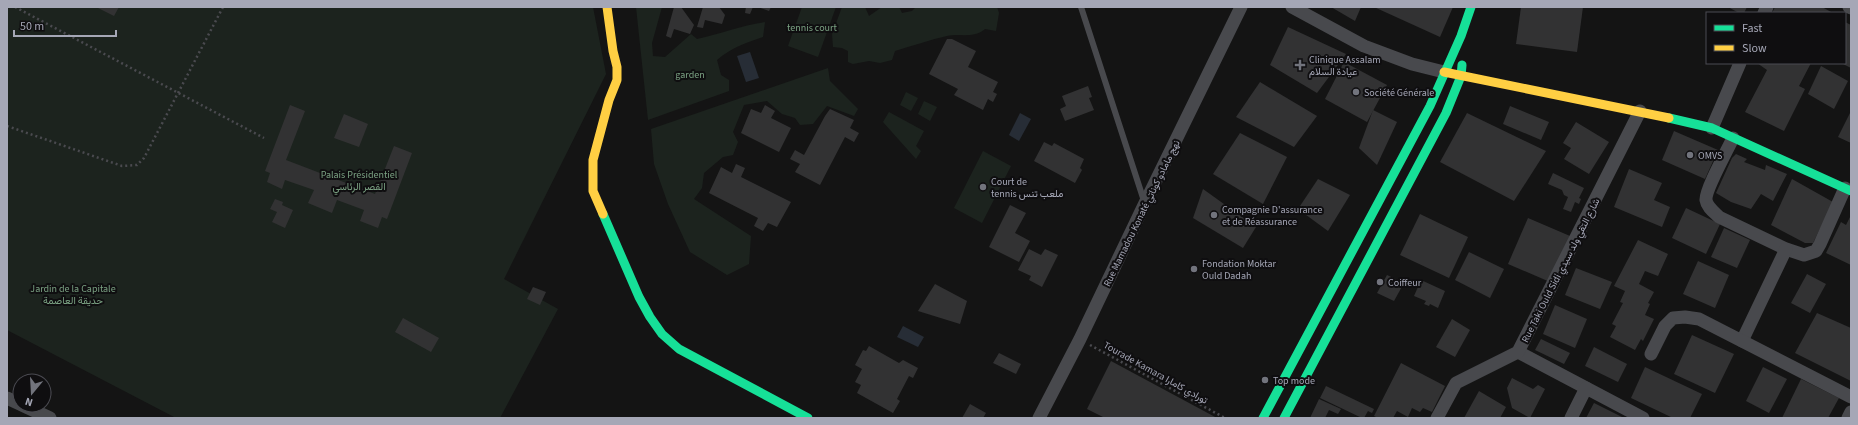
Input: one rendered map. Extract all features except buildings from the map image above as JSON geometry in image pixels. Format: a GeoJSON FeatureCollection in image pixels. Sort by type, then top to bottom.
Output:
{"type":"FeatureCollection","features":[{"type":"Feature","properties":{"kind":"street"},"geometry":{"type":"LineString","coordinates":[[607,7],[613,51],[617,67],[617,80],[609,100],[593,160],[593,191],[639,297],[650,318],[662,334],[678,349],[808,418]]}},
{"type":"Feature","properties":{"kind":"street","name":"Rue Mamadou Konaté نهج مامادو كوناتي"},"geometry":{"type":"LineString","coordinates":[[1039,418],[1080,339],[1241,7]]}},
{"type":"Feature","properties":{"kind":"street"},"geometry":{"type":"LineString","coordinates":[[1292,7],[1364,46],[1412,64],[1461,76],[1640,111],[1712,128],[1848,189],[1816,251],[1804,255],[1786,249],[1719,217],[1710,209],[1706,199],[1708,189],[1734,138]]}},
{"type":"Feature","properties":{"kind":"street"},"geometry":{"type":"LineString","coordinates":[[1263,418],[1430,106],[1461,36],[1471,7]]}},
{"type":"Feature","properties":{"kind":"street"},"geometry":{"type":"LineString","coordinates":[[1284,418],[1446,113],[1461,76],[1461,36]]}},
{"type":"Feature","properties":{"kind":"street"},"geometry":{"type":"LineString","coordinates":[[1712,128],[1740,64]]}},
{"type":"Feature","properties":{"kind":"street","name":"Rue Taki Ould Sidi شارع التقي ولد سيدي"},"geometry":{"type":"LineString","coordinates":[[1437,418],[1456,383],[1518,352],[1640,111]]}},
{"type":"Feature","properties":{"kind":"street"},"geometry":{"type":"LineString","coordinates":[[1742,341],[1786,249]]}},
{"type":"Feature","properties":{"kind":"street"},"geometry":{"type":"LineString","coordinates":[[1651,354],[1665,326],[1673,318],[1685,317],[1699,319],[1851,397]]}},
{"type":"Feature","properties":{"kind":"street"},"geometry":{"type":"LineString","coordinates":[[1518,352],[1643,418]]}},
{"type":"Feature","properties":{"kind":"street"},"geometry":{"type":"LineString","coordinates":[[1571,418],[1586,388]]}},
{"type":"Feature","properties":{"kind":"street"},"geometry":{"type":"LineString","coordinates":[[1848,418],[1851,412]]}},
{"type":"Feature","properties":{"kind":"street"},"geometry":{"type":"LineString","coordinates":[[40,413],[50,418]]}},
{"type":"Feature","properties":{"kind":"lane"},"geometry":{"type":"LineString","coordinates":[[1081,7],[1145,203]]}},
{"type":"Feature","properties":{"kind":"path"},"geometry":{"type":"LineString","coordinates":[[15,7],[264,138]]}},
{"type":"Feature","properties":{"kind":"path"},"geometry":{"type":"LineString","coordinates":[[7,126],[122,166],[137,165],[144,158],[223,7]]}},
{"type":"Feature","properties":{"kind":"path","name":"Tourade Kamara تورادي كامارا"},"geometry":{"type":"LineString","coordinates":[[1080,339],[1225,418]]}},
{"type":"Feature","properties":{"kind":"green space","name":"Palais Présidentiel القصر الرئاسي"},"geometry":{"type":"Polygon","coordinates":[[[7,7],[593,7],[606,74],[504,279],[558,309],[500,418],[176,418],[7,330],[7,7]]]}},
{"type":"Feature","properties":{"kind":"green space","name":"garden"},"geometry":{"type":"Polygon","coordinates":[[[636,7],[662,7],[652,43],[653,56],[665,57],[691,34],[697,39],[748,25],[765,22],[763,37],[738,46],[717,60],[721,75],[729,80],[729,91],[648,120],[636,7]]]}},
{"type":"Feature","properties":{"kind":"green space","name":"tennis court"},"geometry":{"type":"Polygon","coordinates":[[[802,7],[836,7],[818,57],[788,46],[802,7]]]}},
{"type":"Feature","properties":{"kind":"green space"},"geometry":{"type":"Polygon","coordinates":[[[842,7],[865,7],[869,16],[882,7],[899,7],[902,13],[912,11],[916,7],[997,7],[999,13],[996,31],[985,29],[972,35],[947,36],[895,51],[892,60],[880,63],[869,61],[853,64],[848,62],[848,51],[842,48],[833,47],[832,34],[842,7]]]}},
{"type":"Feature","properties":{"kind":"green space"},"geometry":{"type":"Polygon","coordinates":[[[828,68],[830,81],[858,109],[854,116],[827,106],[813,124],[800,125],[795,118],[782,114],[767,101],[744,105],[733,132],[738,142],[733,155],[723,157],[704,173],[702,188],[694,199],[751,236],[749,264],[727,275],[690,252],[668,204],[654,164],[651,129],[828,68]]]}},
{"type":"Feature","properties":{"kind":"green space"},"geometry":{"type":"Polygon","coordinates":[[[906,92],[918,98],[911,111],[900,105],[906,92]]]}},
{"type":"Feature","properties":{"kind":"green space"},"geometry":{"type":"Polygon","coordinates":[[[924,101],[937,107],[930,121],[918,114],[924,101]]]}},
{"type":"Feature","properties":{"kind":"green space"},"geometry":{"type":"Polygon","coordinates":[[[889,112],[924,131],[916,146],[921,151],[916,159],[883,122],[889,112]]]}},
{"type":"Feature","properties":{"kind":"green space","name":"Court de tennis ملعب تنس"},"geometry":{"type":"Polygon","coordinates":[[[983,151],[1011,166],[982,223],[954,208],[983,151]]]}},
{"type":"Feature","properties":{"kind":"shaded area"},"geometry":{"type":"Polygon","coordinates":[[[750,52],[759,78],[746,82],[737,56],[750,52]]]}},
{"type":"Feature","properties":{"kind":"shaded area"},"geometry":{"type":"Polygon","coordinates":[[[1020,113],[1031,119],[1019,141],[1009,135],[1020,113]]]}},
{"type":"Feature","properties":{"kind":"shaded area"},"geometry":{"type":"Polygon","coordinates":[[[903,326],[924,337],[918,347],[897,337],[903,326]]]}},
{"type":"Feature","properties":{"kind":"traffic: fast"},"geometry":{"type":"LineString","coordinates":[[1263,418],[1430,106],[1461,36],[1471,7]]}},
{"type":"Feature","properties":{"kind":"traffic: fast"},"geometry":{"type":"LineString","coordinates":[[1284,418],[1446,113],[1461,76],[1462,65]]}},
{"type":"Feature","properties":{"kind":"traffic: fast"},"geometry":{"type":"LineString","coordinates":[[1669,118],[1712,128],[1851,191]]}},
{"type":"Feature","properties":{"kind":"traffic: fast"},"geometry":{"type":"LineString","coordinates":[[603,214],[639,297],[650,317],[662,334],[679,349],[808,418]]}},
{"type":"Feature","properties":{"kind":"traffic: slow"},"geometry":{"type":"LineString","coordinates":[[603,214],[593,191],[593,160],[609,100],[617,80],[617,67],[613,51],[607,7]]}},
{"type":"Feature","properties":{"kind":"traffic: slow"},"geometry":{"type":"LineString","coordinates":[[1444,72],[1669,118]]}},
{"type":"Feature","properties":{"kind":"place","name":"Clinique Assalam عيادة السلام"},"geometry":{"type":"Point","coordinates":[1300,65]}},
{"type":"Feature","properties":{"kind":"place","name":"Société Générale"},"geometry":{"type":"Point","coordinates":[1356,92]}},
{"type":"Feature","properties":{"kind":"place","name":"OMVS"},"geometry":{"type":"Point","coordinates":[1690,155]}},
{"type":"Feature","properties":{"kind":"place","name":"Court de tennis ملعب تنس"},"geometry":{"type":"Point","coordinates":[983,187]}},
{"type":"Feature","properties":{"kind":"place","name":"Compagnie D'assurance et de Réassurance"},"geometry":{"type":"Point","coordinates":[1214,215]}},
{"type":"Feature","properties":{"kind":"place","name":"Fondation Moktar Ould Dadah"},"geometry":{"type":"Point","coordinates":[1194,269]}},
{"type":"Feature","properties":{"kind":"place","name":"Coiffeur"},"geometry":{"type":"Point","coordinates":[1380,282]}},
{"type":"Feature","properties":{"kind":"place","name":"Top mode"},"geometry":{"type":"Point","coordinates":[1265,380]}},
{"type":"Feature","properties":{"kind":"park label","name":"Jardin de la Capitale حديقة العاصمة"},"geometry":{"type":"Point","coordinates":[73,294]}}]}
